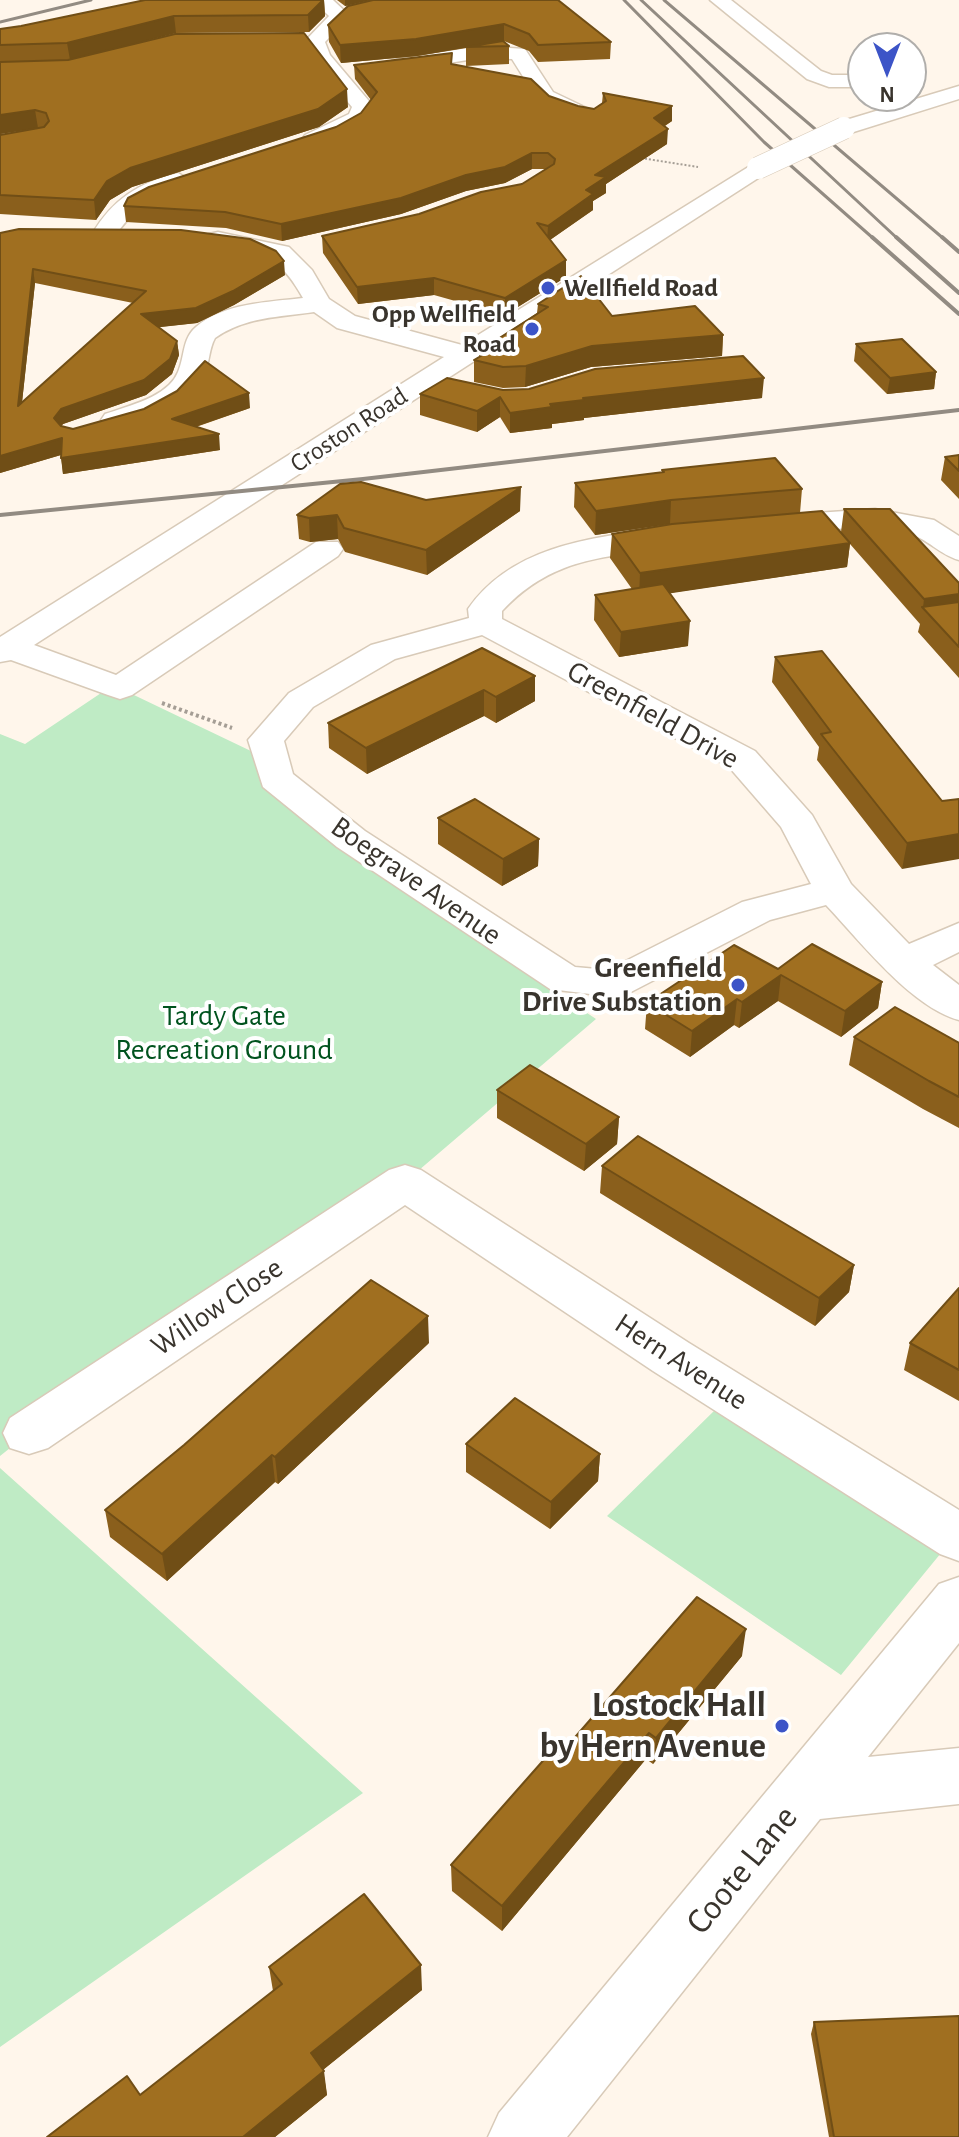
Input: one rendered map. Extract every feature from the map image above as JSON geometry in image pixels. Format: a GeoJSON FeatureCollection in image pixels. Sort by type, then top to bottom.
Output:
{"type":"FeatureCollection","features":[{"type":"Feature","properties":{"kind":"street"},"geometry":{"type":"LineString","coordinates":[[298,146],[337,131],[362,113],[363,107],[336,72],[304,41],[351,13],[321,0]]}},
{"type":"Feature","properties":{"kind":"street"},"geometry":{"type":"LineString","coordinates":[[719,0],[814,75],[829,81],[847,81]]}},
{"type":"Feature","properties":{"kind":"street"},"geometry":{"type":"LineString","coordinates":[[336,72],[417,65],[480,52],[518,53],[534,73],[537,87],[553,102],[592,115]]}},
{"type":"Feature","properties":{"kind":"street","name":"Croston Road"},"geometry":{"type":"LineString","coordinates":[[4,649],[758,168],[955,80]]}},
{"type":"Feature","properties":{"kind":"street"},"geometry":{"type":"LineString","coordinates":[[72,234],[117,234],[118,208],[137,196],[194,175]]}},
{"type":"Feature","properties":{"kind":"street"},"geometry":{"type":"LineString","coordinates":[[193,236],[292,249],[319,304],[346,322],[464,354]]}},
{"type":"Feature","properties":{"kind":"street"},"geometry":{"type":"LineString","coordinates":[[88,429],[163,400],[178,389],[192,374],[197,345],[204,333],[251,314],[319,304]]}},
{"type":"Feature","properties":{"kind":"street"},"geometry":{"type":"LineString","coordinates":[[423,382],[458,391]]}},
{"type":"Feature","properties":{"kind":"street"},"geometry":{"type":"LineString","coordinates":[[118,419],[145,432]]}},
{"type":"Feature","properties":{"kind":"street"},"geometry":{"type":"LineString","coordinates":[[741,529],[875,518],[923,527],[959,550]]}},
{"type":"Feature","properties":{"kind":"street"},"geometry":{"type":"LineString","coordinates":[[266,740],[301,700],[383,652],[486,624],[485,609],[504,586],[557,554],[698,533]]}},
{"type":"Feature","properties":{"kind":"street"},"geometry":{"type":"LineString","coordinates":[[4,649],[120,688],[327,549]]}},
{"type":"Feature","properties":{"kind":"street","name":"Greenfield Drive"},"geometry":{"type":"LineString","coordinates":[[486,624],[742,759],[798,823],[834,890],[904,963],[959,1006]]}},
{"type":"Feature","properties":{"kind":"street","name":"Boegrave Avenue"},"geometry":{"type":"LineString","coordinates":[[266,740],[276,779],[351,839],[565,980],[614,984],[756,911],[834,890]]}},
{"type":"Feature","properties":{"kind":"street"},"geometry":{"type":"LineString","coordinates":[[904,963],[959,936]]}},
{"type":"Feature","properties":{"kind":"street","name":"Willow Close"},"geometry":{"type":"LineString","coordinates":[[29,1433],[405,1182]]}},
{"type":"Feature","properties":{"kind":"street","name":"Hern Avenue"},"geometry":{"type":"LineString","coordinates":[[405,1182],[671,1357],[959,1538]]}},
{"type":"Feature","properties":{"kind":"street","name":"Coote Lane"},"geometry":{"type":"LineString","coordinates":[[523,2137],[959,1601]]}},
{"type":"Feature","properties":{"kind":"street"},"geometry":{"type":"LineString","coordinates":[[806,1792],[959,1776]]}},
{"type":"Feature","properties":{"kind":"path"},"geometry":{"type":"LineString","coordinates":[[120,688],[266,740]]}},
{"type":"Feature","properties":{"kind":"green space","name":"Tardy Gate Recreation Ground"},"geometry":{"type":"Polygon","coordinates":[[[113,685],[253,752],[408,892],[596,1019],[405,1182],[29,1433],[0,1456],[0,734],[25,744],[113,685]]]}},
{"type":"Feature","properties":{"kind":"green space"},"geometry":{"type":"Polygon","coordinates":[[[717,1408],[941,1553],[841,1675],[607,1516],[717,1408]]]}},
{"type":"Feature","properties":{"kind":"green space"},"geometry":{"type":"Polygon","coordinates":[[[0,1468],[363,1793],[0,2047],[0,1468]]]}},
{"type":"Feature","properties":{"kind":"building"},"geometry":{"type":"Polygon","coordinates":[[[145,0],[323,0],[308,15],[174,16],[67,43],[0,45],[0,29],[145,0]]]}},
{"type":"Feature","properties":{"kind":"building"},"geometry":{"type":"Polygon","coordinates":[[[373,0],[558,0],[611,42],[538,45],[529,34],[504,24],[416,39],[340,45],[328,25],[348,6],[373,0]]]}},
{"type":"Feature","properties":{"kind":"building"},"geometry":{"type":"Polygon","coordinates":[[[304,33],[347,89],[318,109],[130,168],[107,181],[94,200],[0,195],[0,135],[44,127],[49,121],[46,113],[35,110],[0,115],[0,62],[68,60],[175,34],[304,33]]]}},
{"type":"Feature","properties":{"kind":"building"},"geometry":{"type":"Polygon","coordinates":[[[503,41],[509,46],[466,47],[503,41]]]}},
{"type":"Feature","properties":{"kind":"building"},"geometry":{"type":"Polygon","coordinates":[[[452,53],[451,64],[531,79],[549,96],[578,106],[594,109],[606,101],[603,93],[672,106],[654,118],[668,129],[595,175],[606,177],[586,190],[593,194],[548,226],[537,223],[566,260],[505,298],[434,278],[357,287],[322,236],[419,214],[481,192],[522,184],[554,164],[555,159],[548,153],[532,153],[505,167],[466,175],[401,198],[281,224],[225,212],[124,206],[128,198],[149,187],[336,127],[361,113],[377,92],[354,65],[452,53]]]}},
{"type":"Feature","properties":{"kind":"building"},"geometry":{"type":"Polygon","coordinates":[[[19,229],[181,230],[250,239],[276,251],[284,261],[233,291],[196,308],[141,314],[177,341],[170,359],[144,380],[61,409],[54,418],[61,426],[73,429],[144,409],[177,391],[205,361],[249,393],[172,419],[219,434],[61,458],[62,438],[0,456],[0,233],[19,229]],[[33,269],[18,406],[146,291],[33,269]]]}},
{"type":"Feature","properties":{"kind":"building"},"geometry":{"type":"Polygon","coordinates":[[[581,276],[612,316],[695,306],[723,335],[592,346],[526,366],[503,367],[474,360],[486,353],[479,351],[548,307],[538,304],[581,276]]]}},
{"type":"Feature","properties":{"kind":"building"},"geometry":{"type":"Polygon","coordinates":[[[902,339],[936,372],[890,378],[856,344],[902,339]]]}},
{"type":"Feature","properties":{"kind":"building"},"geometry":{"type":"Polygon","coordinates":[[[743,356],[764,378],[583,398],[550,404],[552,407],[510,413],[500,397],[477,411],[420,394],[447,378],[503,390],[529,389],[595,369],[743,356]]]}},
{"type":"Feature","properties":{"kind":"building"},"geometry":{"type":"Polygon","coordinates":[[[959,455],[959,471],[945,457],[959,455]]]}},
{"type":"Feature","properties":{"kind":"building"},"geometry":{"type":"Polygon","coordinates":[[[775,458],[802,489],[671,500],[596,511],[575,483],[664,472],[662,470],[775,458]]]}},
{"type":"Feature","properties":{"kind":"building"},"geometry":{"type":"Polygon","coordinates":[[[361,482],[426,500],[521,487],[426,550],[344,528],[337,515],[309,518],[297,515],[340,484],[361,482]]]}},
{"type":"Feature","properties":{"kind":"building"},"geometry":{"type":"Polygon","coordinates":[[[844,509],[890,509],[959,583],[959,594],[924,599],[844,509]]]}},
{"type":"Feature","properties":{"kind":"building"},"geometry":{"type":"Polygon","coordinates":[[[822,511],[850,543],[640,573],[612,534],[672,524],[822,511]]]}},
{"type":"Feature","properties":{"kind":"building"},"geometry":{"type":"Polygon","coordinates":[[[663,584],[690,621],[621,632],[595,595],[663,584]]]}},
{"type":"Feature","properties":{"kind":"building"},"geometry":{"type":"Polygon","coordinates":[[[959,602],[959,647],[922,607],[959,602]]]}},
{"type":"Feature","properties":{"kind":"building"},"geometry":{"type":"Polygon","coordinates":[[[482,648],[535,676],[496,697],[484,690],[366,748],[328,723],[482,648]]]}},
{"type":"Feature","properties":{"kind":"building"},"geometry":{"type":"Polygon","coordinates":[[[822,651],[942,801],[959,799],[959,834],[907,843],[821,734],[831,732],[775,657],[822,651]]]}},
{"type":"Feature","properties":{"kind":"building"},"geometry":{"type":"Polygon","coordinates":[[[475,799],[539,839],[503,859],[438,818],[475,799]]]}},
{"type":"Feature","properties":{"kind":"building"},"geometry":{"type":"Polygon","coordinates":[[[812,944],[882,982],[845,1011],[781,975],[742,1002],[737,999],[692,1031],[647,1003],[734,945],[778,969],[812,944]]]}},
{"type":"Feature","properties":{"kind":"building"},"geometry":{"type":"Polygon","coordinates":[[[895,1007],[959,1043],[959,1097],[854,1037],[895,1007]]]}},
{"type":"Feature","properties":{"kind":"building"},"geometry":{"type":"Polygon","coordinates":[[[530,1065],[619,1117],[586,1144],[497,1090],[530,1065]]]}},
{"type":"Feature","properties":{"kind":"building"},"geometry":{"type":"Polygon","coordinates":[[[638,1136],[854,1265],[819,1298],[602,1166],[638,1136]]]}},
{"type":"Feature","properties":{"kind":"building"},"geometry":{"type":"Polygon","coordinates":[[[371,1280],[428,1316],[275,1457],[272,1455],[162,1554],[105,1510],[184,1445],[371,1280]]]}},
{"type":"Feature","properties":{"kind":"building"},"geometry":{"type":"Polygon","coordinates":[[[959,1288],[959,1370],[910,1343],[959,1288]]]}},
{"type":"Feature","properties":{"kind":"building"},"geometry":{"type":"Polygon","coordinates":[[[515,1398],[600,1454],[551,1502],[466,1444],[515,1398]]]}},
{"type":"Feature","properties":{"kind":"building"},"geometry":{"type":"Polygon","coordinates":[[[697,1597],[746,1629],[656,1738],[649,1733],[502,1906],[451,1865],[556,1746],[563,1751],[697,1597]]]}},
{"type":"Feature","properties":{"kind":"building"},"geometry":{"type":"Polygon","coordinates":[[[364,1894],[421,1965],[311,2053],[324,2071],[243,2137],[47,2137],[127,2076],[140,2095],[282,1984],[269,1967],[364,1894]]]}},
{"type":"Feature","properties":{"kind":"building"},"geometry":{"type":"Polygon","coordinates":[[[959,2016],[959,2137],[834,2137],[814,2022],[959,2016]]]}},
{"type":"Feature","properties":{"kind":"railway"},"geometry":{"type":"LineString","coordinates":[[0,22],[91,0]]}},
{"type":"Feature","properties":{"kind":"railway"},"geometry":{"type":"LineString","coordinates":[[624,0],[764,142],[874,239]]}},
{"type":"Feature","properties":{"kind":"railway"},"geometry":{"type":"LineString","coordinates":[[641,0],[898,239]]}},
{"type":"Feature","properties":{"kind":"railway"},"geometry":{"type":"LineString","coordinates":[[664,0],[944,239]]}},
{"type":"Feature","properties":{"kind":"railway"},"geometry":{"type":"LineString","coordinates":[[872,237],[959,314]]}},
{"type":"Feature","properties":{"kind":"railway"},"geometry":{"type":"LineString","coordinates":[[896,237],[959,293]]}},
{"type":"Feature","properties":{"kind":"railway"},"geometry":{"type":"LineString","coordinates":[[942,237],[959,252]]}},
{"type":"Feature","properties":{"kind":"railway"},"geometry":{"type":"LineString","coordinates":[[0,515],[363,479],[959,410]]}},
{"type":"Feature","properties":{"kind":"place","name":"Wellfield Road"},"geometry":{"type":"Point","coordinates":[548,288]}},
{"type":"Feature","properties":{"kind":"place","name":"Opp Wellfield Road"},"geometry":{"type":"Point","coordinates":[532,329]}},
{"type":"Feature","properties":{"kind":"place","name":"Greenfield Drive Substation"},"geometry":{"type":"Point","coordinates":[738,985]}},
{"type":"Feature","properties":{"kind":"place","name":"Lostock Hall by Hern Avenue"},"geometry":{"type":"Point","coordinates":[782,1726]}}]}
